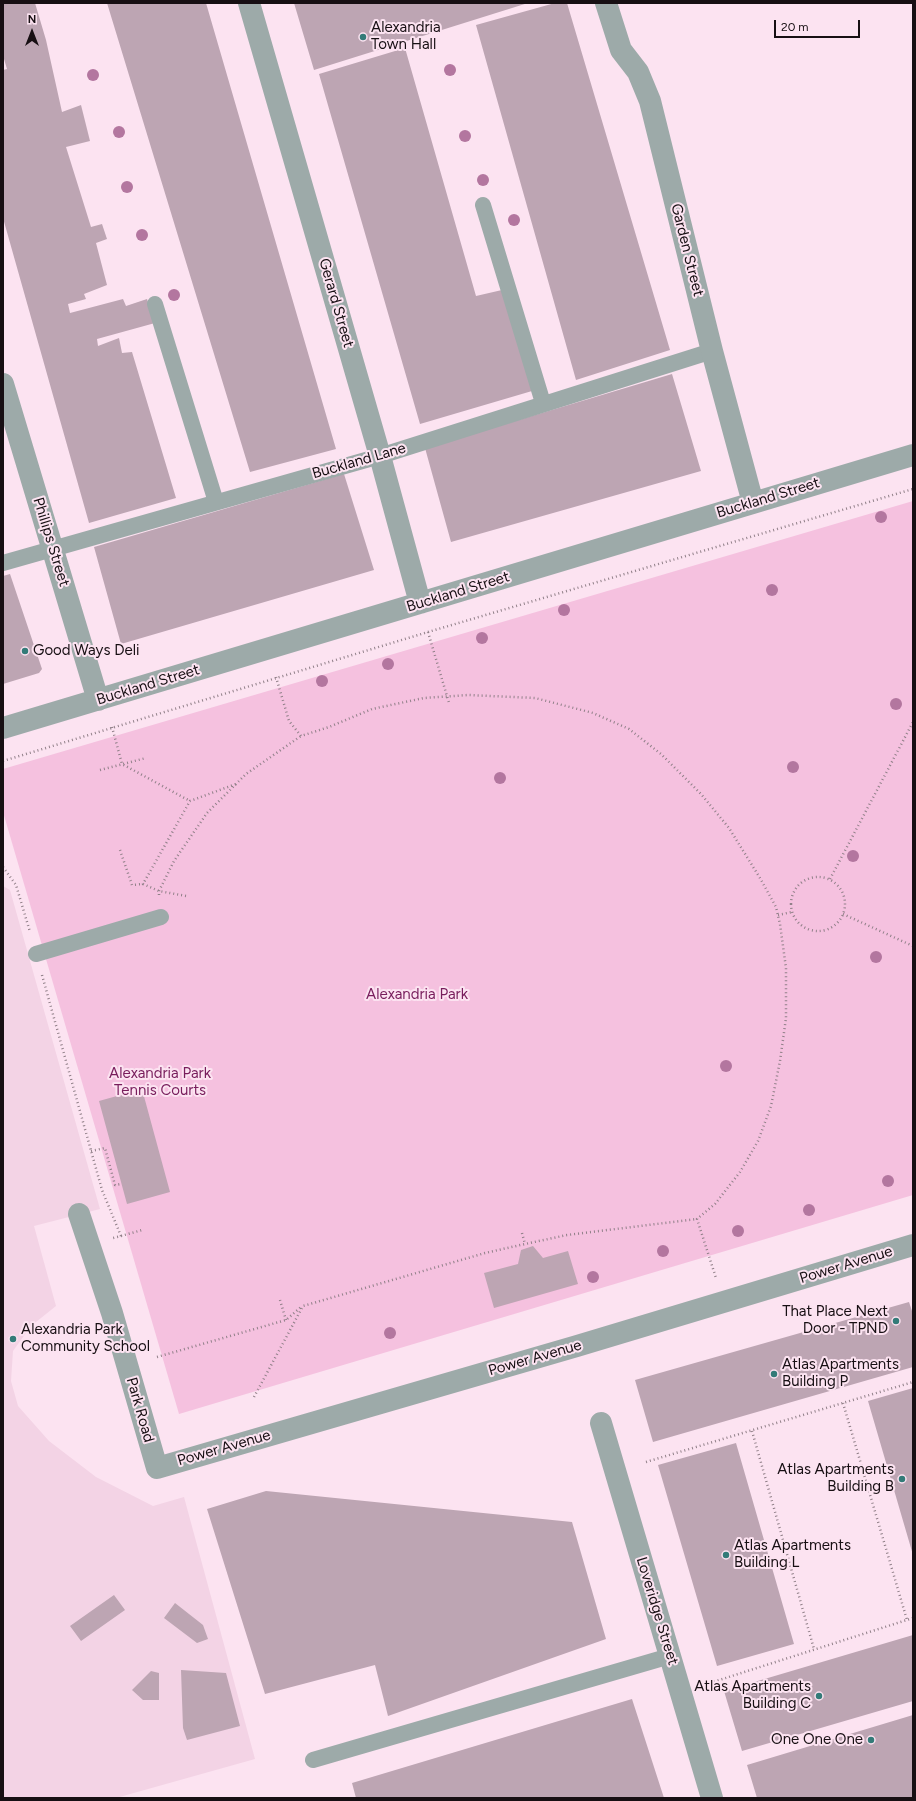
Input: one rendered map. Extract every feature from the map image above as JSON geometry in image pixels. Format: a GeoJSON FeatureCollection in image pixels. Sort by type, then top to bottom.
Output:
{"type":"FeatureCollection","features":[{"type":"Feature","properties":{"kind":"street","name":"Gerard Street"},"geometry":{"type":"LineString","coordinates":[[249,3],[380,456],[420,603]]}},
{"type":"Feature","properties":{"kind":"street","name":"Garden Street"},"geometry":{"type":"LineString","coordinates":[[606,3],[621,50],[638,72],[650,101],[712,351],[753,503]]}},
{"type":"Feature","properties":{"kind":"street","name":"Phillips Street"},"geometry":{"type":"LineString","coordinates":[[4,388],[98,700]]}},
{"type":"Feature","properties":{"kind":"street","name":"Buckland Street"},"geometry":{"type":"LineString","coordinates":[[3,728],[913,455]]}},
{"type":"Feature","properties":{"kind":"street","name":"Park Road"},"geometry":{"type":"LineString","coordinates":[[79,1214],[112,1313],[156,1468]]}},
{"type":"Feature","properties":{"kind":"street","name":"Power Avenue"},"geometry":{"type":"LineString","coordinates":[[156,1468],[578,1346],[913,1245]]}},
{"type":"Feature","properties":{"kind":"street","name":"Loveridge Street"},"geometry":{"type":"LineString","coordinates":[[601,1424],[712,1798]]}},
{"type":"Feature","properties":{"kind":"lane"},"geometry":{"type":"LineString","coordinates":[[483,205],[544,403]]}},
{"type":"Feature","properties":{"kind":"lane"},"geometry":{"type":"LineString","coordinates":[[155,304],[216,502]]}},
{"type":"Feature","properties":{"kind":"lane","name":"Buckland Lane"},"geometry":{"type":"LineString","coordinates":[[3,563],[380,456],[712,351]]}},
{"type":"Feature","properties":{"kind":"lane"},"geometry":{"type":"LineString","coordinates":[[36,954],[161,917]]}},
{"type":"Feature","properties":{"kind":"lane"},"geometry":{"type":"LineString","coordinates":[[313,1760],[670,1656]]}},
{"type":"Feature","properties":{"kind":"path"},"geometry":{"type":"LineString","coordinates":[[3,760],[276,677],[913,489]]}},
{"type":"Feature","properties":{"kind":"path"},"geometry":{"type":"LineString","coordinates":[[428,632],[448,703]]}},
{"type":"Feature","properties":{"kind":"path"},"geometry":{"type":"LineString","coordinates":[[276,677],[289,721],[301,736]]}},
{"type":"Feature","properties":{"kind":"path"},"geometry":{"type":"LineString","coordinates":[[156,1357],[286,1320],[303,1306],[485,1253],[567,1235],[697,1218],[715,1204],[740,1172],[758,1141],[771,1106],[780,1061],[786,1018],[786,968],[776,907],[729,828],[700,794],[671,764],[628,729],[593,713],[535,698],[468,695],[424,698],[372,709],[329,727],[301,736],[246,774],[207,813],[174,861],[159,891],[161,917]]}},
{"type":"Feature","properties":{"kind":"path"},"geometry":{"type":"LineString","coordinates":[[830,879],[913,722]]}},
{"type":"Feature","properties":{"kind":"path"},"geometry":{"type":"LineString","coordinates":[[112,727],[122,764],[190,802]]}},
{"type":"Feature","properties":{"kind":"path"},"geometry":{"type":"LineString","coordinates":[[100,770],[146,758]]}},
{"type":"Feature","properties":{"kind":"path"},"geometry":{"type":"LineString","coordinates":[[143,884],[190,802],[237,783]]}},
{"type":"Feature","properties":{"kind":"path"},"geometry":{"type":"LineString","coordinates":[[120,850],[132,885],[143,884],[159,891],[186,896]]}},
{"type":"Feature","properties":{"kind":"path"},"geometry":{"type":"LineString","coordinates":[[4,868],[16,885],[102,1190],[121,1236]]}},
{"type":"Feature","properties":{"kind":"path"},"geometry":{"type":"LineString","coordinates":[[812,878],[830,879],[841,890],[844,898],[843,914],[833,927],[817,931],[801,925],[792,912],[791,903],[793,894],[800,884],[812,878]]}},
{"type":"Feature","properties":{"kind":"path"},"geometry":{"type":"LineString","coordinates":[[778,915],[792,912]]}},
{"type":"Feature","properties":{"kind":"path"},"geometry":{"type":"LineString","coordinates":[[843,914],[913,946]]}},
{"type":"Feature","properties":{"kind":"path"},"geometry":{"type":"LineString","coordinates":[[91,1151],[105,1148],[115,1185],[121,1184]]}},
{"type":"Feature","properties":{"kind":"path"},"geometry":{"type":"LineString","coordinates":[[697,1218],[724,1301]]}},
{"type":"Feature","properties":{"kind":"path"},"geometry":{"type":"LineString","coordinates":[[89,1245],[142,1230]]}},
{"type":"Feature","properties":{"kind":"path"},"geometry":{"type":"LineString","coordinates":[[522,1233],[525,1244]]}},
{"type":"Feature","properties":{"kind":"path"},"geometry":{"type":"LineString","coordinates":[[280,1300],[286,1320]]}},
{"type":"Feature","properties":{"kind":"path"},"geometry":{"type":"LineString","coordinates":[[254,1397],[303,1306]]}},
{"type":"Feature","properties":{"kind":"path"},"geometry":{"type":"LineString","coordinates":[[646,1462],[913,1382]]}},
{"type":"Feature","properties":{"kind":"path"},"geometry":{"type":"LineString","coordinates":[[843,1403],[907,1620]]}},
{"type":"Feature","properties":{"kind":"path"},"geometry":{"type":"LineString","coordinates":[[752,1431],[814,1649]]}},
{"type":"Feature","properties":{"kind":"path"},"geometry":{"type":"LineString","coordinates":[[710,1684],[913,1618]]}},
{"type":"Feature","properties":{"kind":"shaded area","name":"Alexandria Park Community School"},"geometry":{"type":"Polygon","coordinates":[[[3,886],[10,890],[100,1209],[34,1226],[56,1306],[31,1326],[13,1351],[11,1381],[18,1406],[49,1441],[96,1477],[153,1506],[184,1497],[255,1759],[116,1798],[3,1798],[3,886]]]}},
{"type":"Feature","properties":{"kind":"green space","name":"Alexandria Park"},"geometry":{"type":"Polygon","coordinates":[[[913,501],[913,1195],[179,1414],[3,812],[3,769],[913,501]]]}},
{"type":"Feature","properties":{"kind":"building"},"geometry":{"type":"Polygon","coordinates":[[[3,3],[35,3],[46,40],[62,112],[81,105],[90,141],[66,147],[91,227],[102,224],[107,239],[96,243],[107,285],[84,294],[86,299],[68,304],[70,313],[123,299],[126,306],[147,299],[155,323],[97,339],[98,346],[119,338],[122,353],[132,352],[176,498],[89,523],[3,218],[3,70],[7,69],[3,59],[3,3]]]}},
{"type":"Feature","properties":{"kind":"building"},"geometry":{"type":"Polygon","coordinates":[[[107,3],[206,3],[336,449],[250,472],[107,3]]]}},
{"type":"Feature","properties":{"kind":"building","name":"Alexandria Town Hall"},"geometry":{"type":"Polygon","coordinates":[[[294,3],[528,3],[314,70],[294,3]]]}},
{"type":"Feature","properties":{"kind":"building"},"geometry":{"type":"Polygon","coordinates":[[[555,3],[567,3],[670,350],[576,380],[476,25],[555,3]]]}},
{"type":"Feature","properties":{"kind":"building"},"geometry":{"type":"Polygon","coordinates":[[[405,48],[476,296],[502,290],[532,391],[420,424],[319,74],[405,48]]]}},
{"type":"Feature","properties":{"kind":"building"},"geometry":{"type":"Polygon","coordinates":[[[672,374],[701,471],[451,542],[425,448],[672,374]]]}},
{"type":"Feature","properties":{"kind":"building"},"geometry":{"type":"Polygon","coordinates":[[[344,474],[374,570],[121,644],[94,547],[344,474]]]}},
{"type":"Feature","properties":{"kind":"building"},"geometry":{"type":"Polygon","coordinates":[[[10,574],[42,669],[39,673],[3,684],[3,576],[10,574]]]}},
{"type":"Feature","properties":{"kind":"building"},"geometry":{"type":"Polygon","coordinates":[[[142,1089],[170,1192],[127,1204],[99,1101],[142,1089]]]}},
{"type":"Feature","properties":{"kind":"building"},"geometry":{"type":"Polygon","coordinates":[[[533,1246],[543,1258],[568,1251],[578,1284],[494,1308],[484,1273],[518,1264],[521,1250],[533,1246]]]}},
{"type":"Feature","properties":{"kind":"building","name":"Atlas Apartments Building P"},"geometry":{"type":"Polygon","coordinates":[[[909,1302],[913,1314],[913,1367],[653,1442],[635,1380],[909,1302]]]}},
{"type":"Feature","properties":{"kind":"building","name":"Atlas Apartments Building B"},"geometry":{"type":"Polygon","coordinates":[[[913,1388],[913,1555],[868,1401],[913,1388]]]}},
{"type":"Feature","properties":{"kind":"building","name":"Atlas Apartments Building L"},"geometry":{"type":"Polygon","coordinates":[[[736,1443],[794,1644],[717,1666],[658,1465],[736,1443]]]}},
{"type":"Feature","properties":{"kind":"building"},"geometry":{"type":"Polygon","coordinates":[[[266,1491],[572,1522],[606,1639],[388,1716],[375,1665],[265,1694],[207,1509],[266,1491]]]}},
{"type":"Feature","properties":{"kind":"building"},"geometry":{"type":"Polygon","coordinates":[[[114,1595],[125,1610],[81,1641],[70,1626],[114,1595]]]}},
{"type":"Feature","properties":{"kind":"building"},"geometry":{"type":"Polygon","coordinates":[[[175,1603],[203,1625],[208,1639],[197,1643],[164,1618],[175,1603]]]}},
{"type":"Feature","properties":{"kind":"building","name":"Atlas Apartments Building C"},"geometry":{"type":"Polygon","coordinates":[[[913,1635],[913,1701],[742,1751],[724,1691],[913,1635]]]}},
{"type":"Feature","properties":{"kind":"building"},"geometry":{"type":"Polygon","coordinates":[[[181,1670],[226,1673],[240,1726],[187,1740],[183,1728],[181,1670]]]}},
{"type":"Feature","properties":{"kind":"building"},"geometry":{"type":"Polygon","coordinates":[[[151,1671],[159,1673],[159,1700],[143,1700],[132,1690],[151,1671]]]}},
{"type":"Feature","properties":{"kind":"building"},"geometry":{"type":"Polygon","coordinates":[[[632,1699],[664,1798],[356,1798],[352,1783],[632,1699]]]}},
{"type":"Feature","properties":{"kind":"building","name":"One One One"},"geometry":{"type":"Polygon","coordinates":[[[913,1715],[913,1798],[757,1798],[747,1765],[913,1715]]]}},
{"type":"Feature","properties":{"kind":"place","name":"Alexandria Town Hall"},"geometry":{"type":"Point","coordinates":[363,37]}},
{"type":"Feature","properties":{"kind":"place","name":"Good Ways Deli"},"geometry":{"type":"Point","coordinates":[25,651]}},
{"type":"Feature","properties":{"kind":"place","name":"That Place Next Door - TPND"},"geometry":{"type":"Point","coordinates":[896,1321]}},
{"type":"Feature","properties":{"kind":"place","name":"Alexandria Park Community School"},"geometry":{"type":"Point","coordinates":[13,1339]}},
{"type":"Feature","properties":{"kind":"place","name":"Atlas Apartments Building P"},"geometry":{"type":"Point","coordinates":[774,1374]}},
{"type":"Feature","properties":{"kind":"place","name":"Atlas Apartments Building B"},"geometry":{"type":"Point","coordinates":[902,1479]}},
{"type":"Feature","properties":{"kind":"place","name":"Atlas Apartments Building L"},"geometry":{"type":"Point","coordinates":[726,1555]}},
{"type":"Feature","properties":{"kind":"place","name":"Atlas Apartments Building C"},"geometry":{"type":"Point","coordinates":[819,1696]}},
{"type":"Feature","properties":{"kind":"place","name":"One One One"},"geometry":{"type":"Point","coordinates":[871,1740]}},
{"type":"Feature","properties":{"kind":"park label","name":"Alexandria Park Tennis Courts"},"geometry":{"type":"Point","coordinates":[160,1082]}}]}
